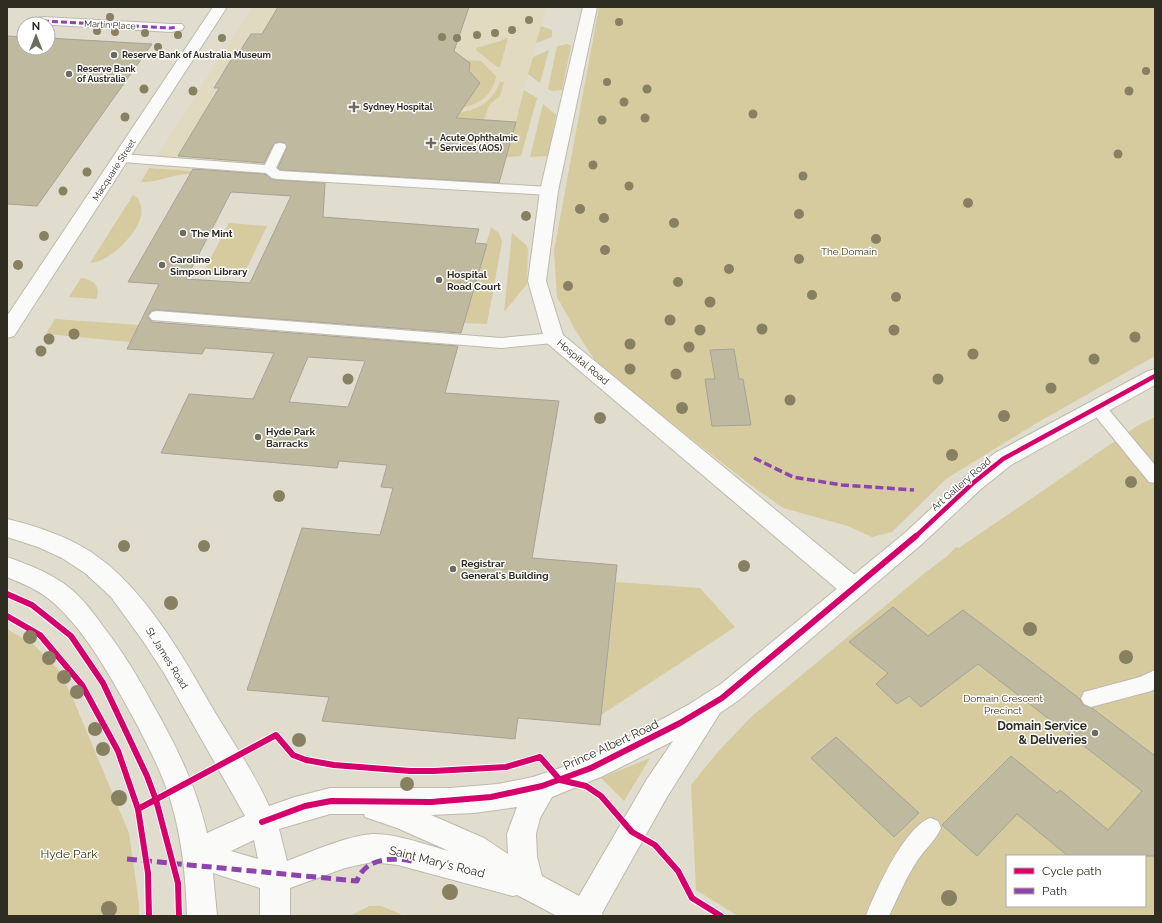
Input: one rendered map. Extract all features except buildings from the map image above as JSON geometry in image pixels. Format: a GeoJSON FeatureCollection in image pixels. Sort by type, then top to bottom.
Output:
{"type":"FeatureCollection","features":[{"type":"Feature","properties":{"kind":"street","name":"Macquarie Street"},"geometry":{"type":"LineString","coordinates":[[7,331],[220,7]]}},
{"type":"Feature","properties":{"kind":"street","name":"Hospital Road"},"geometry":{"type":"LineString","coordinates":[[590,7],[549,191],[537,281],[554,338],[853,588]]}},
{"type":"Feature","properties":{"kind":"street","name":"Martin Place"},"geometry":{"type":"LineString","coordinates":[[56,23],[171,28],[178,27]]}},
{"type":"Feature","properties":{"kind":"street","name":"Art Gallery Road"},"geometry":{"type":"LineString","coordinates":[[853,588],[914,538],[1003,459],[1155,376]]}},
{"type":"Feature","properties":{"kind":"street","name":"St. James Road"},"geometry":{"type":"LineString","coordinates":[[7,528],[32,535],[71,552],[87,561],[105,576],[124,596],[163,647],[247,791],[262,822],[273,859],[275,879],[275,916]]}},
{"type":"Feature","properties":{"kind":"street"},"geometry":{"type":"LineString","coordinates":[[7,567],[39,580],[57,592],[75,608],[110,654],[163,746],[180,787],[191,823],[200,886],[202,916]]}},
{"type":"Feature","properties":{"kind":"street","name":"Prince Albert Road"},"geometry":{"type":"LineString","coordinates":[[196,853],[262,822],[309,805],[330,801],[465,800],[521,793],[595,766],[641,744],[711,706],[760,668],[853,588]]}},
{"type":"Feature","properties":{"kind":"street","name":"Prince Albert Road"},"geometry":{"type":"LineString","coordinates":[[586,915],[657,788],[711,706]]}},
{"type":"Feature","properties":{"kind":"street"},"geometry":{"type":"LineString","coordinates":[[530,886],[521,857],[520,839],[524,822],[543,786]]}},
{"type":"Feature","properties":{"kind":"street","name":"Saint Mary's Road"},"geometry":{"type":"LineString","coordinates":[[344,801],[361,804],[399,815],[474,848],[530,886],[586,915]]}},
{"type":"Feature","properties":{"kind":"street","name":"Saint Mary's Road"},"geometry":{"type":"LineString","coordinates":[[275,879],[345,854],[372,848],[398,851],[530,886]]}},
{"type":"Feature","properties":{"kind":"street"},"geometry":{"type":"LineString","coordinates":[[196,853],[275,879]]}},
{"type":"Feature","properties":{"kind":"lane"},"geometry":{"type":"LineString","coordinates":[[269,169],[280,147]]}},
{"type":"Feature","properties":{"kind":"lane"},"geometry":{"type":"LineString","coordinates":[[122,158],[269,169],[277,175],[549,191]]}},
{"type":"Feature","properties":{"kind":"lane"},"geometry":{"type":"LineString","coordinates":[[157,316],[501,343],[554,338]]}},
{"type":"Feature","properties":{"kind":"lane"},"geometry":{"type":"LineString","coordinates":[[1098,408],[1155,477]]}},
{"type":"Feature","properties":{"kind":"lane"},"geometry":{"type":"LineString","coordinates":[[1091,698],[1144,685],[1155,679]]}},
{"type":"Feature","properties":{"kind":"lane"},"geometry":{"type":"LineString","coordinates":[[877,916],[897,874],[910,852],[930,828]]}},
{"type":"Feature","properties":{"kind":"shaded area","name":"Sydney Hospital"},"geometry":{"type":"Polygon","coordinates":[[[252,7],[546,7],[497,191],[149,168],[252,7]]]}},
{"type":"Feature","properties":{"kind":"green space","name":"The Domain"},"geometry":{"type":"Polygon","coordinates":[[[599,7],[1155,7],[1155,356],[1035,424],[946,479],[892,532],[872,537],[848,526],[783,508],[752,486],[599,367],[576,331],[557,297],[554,251],[599,7]]]}},
{"type":"Feature","properties":{"kind":"green space"},"geometry":{"type":"Polygon","coordinates":[[[541,26],[552,30],[552,37],[536,43],[541,26]]]}},
{"type":"Feature","properties":{"kind":"green space"},"geometry":{"type":"Polygon","coordinates":[[[508,38],[500,67],[497,67],[476,50],[476,48],[501,41],[508,38]]]}},
{"type":"Feature","properties":{"kind":"green space"},"geometry":{"type":"Polygon","coordinates":[[[568,44],[571,46],[562,90],[551,91],[548,89],[557,46],[568,44]]]}},
{"type":"Feature","properties":{"kind":"green space"},"geometry":{"type":"Polygon","coordinates":[[[549,50],[540,83],[528,74],[533,57],[549,50]]]}},
{"type":"Feature","properties":{"kind":"green space"},"geometry":{"type":"Polygon","coordinates":[[[464,60],[481,61],[496,76],[491,90],[487,95],[477,103],[456,109],[478,81],[467,75],[470,64],[464,60]]]}},
{"type":"Feature","properties":{"kind":"green space"},"geometry":{"type":"Polygon","coordinates":[[[500,82],[504,82],[500,96],[489,105],[484,120],[450,117],[451,114],[468,111],[481,106],[492,96],[500,82]]]}},
{"type":"Feature","properties":{"kind":"green space"},"geometry":{"type":"Polygon","coordinates":[[[524,90],[537,98],[521,156],[507,157],[524,90]]]}},
{"type":"Feature","properties":{"kind":"green space"},"geometry":{"type":"Polygon","coordinates":[[[543,104],[556,115],[548,156],[530,157],[543,104]]]}},
{"type":"Feature","properties":{"kind":"green space"},"geometry":{"type":"Polygon","coordinates":[[[149,168],[192,171],[191,174],[141,182],[149,168]]]}},
{"type":"Feature","properties":{"kind":"green space"},"geometry":{"type":"Polygon","coordinates":[[[133,195],[138,198],[141,206],[141,216],[133,233],[113,253],[97,262],[90,263],[133,195]]]}},
{"type":"Feature","properties":{"kind":"green space"},"geometry":{"type":"Polygon","coordinates":[[[229,223],[267,226],[243,276],[203,273],[229,223]]]}},
{"type":"Feature","properties":{"kind":"green space"},"geometry":{"type":"Polygon","coordinates":[[[491,227],[499,233],[502,242],[487,324],[464,323],[491,227]]]}},
{"type":"Feature","properties":{"kind":"green space"},"geometry":{"type":"Polygon","coordinates":[[[512,233],[526,245],[528,249],[527,284],[504,312],[512,233]]]}},
{"type":"Feature","properties":{"kind":"green space"},"geometry":{"type":"Polygon","coordinates":[[[81,278],[89,280],[95,284],[98,290],[96,299],[69,297],[81,278]]]}},
{"type":"Feature","properties":{"kind":"green space"},"geometry":{"type":"Polygon","coordinates":[[[55,319],[139,325],[130,342],[46,334],[55,319]]]}},
{"type":"Feature","properties":{"kind":"green space","name":"Domain Crescent Precinct"},"geometry":{"type":"Polygon","coordinates":[[[1155,417],[1155,916],[738,916],[696,890],[691,785],[717,753],[751,717],[946,557],[956,547],[959,548],[1137,426],[1155,417]]]}},
{"type":"Feature","properties":{"kind":"green space"},"geometry":{"type":"Polygon","coordinates":[[[616,582],[700,588],[735,627],[601,715],[616,582]]]}},
{"type":"Feature","properties":{"kind":"green space","name":"Hyde Park"},"geometry":{"type":"Polygon","coordinates":[[[7,629],[34,645],[57,668],[71,694],[129,833],[139,904],[139,916],[7,916],[7,629]]]}},
{"type":"Feature","properties":{"kind":"green space"},"geometry":{"type":"Polygon","coordinates":[[[650,758],[624,801],[601,778],[650,758]]]}},
{"type":"Feature","properties":{"kind":"green space"},"geometry":{"type":"Polygon","coordinates":[[[369,906],[381,906],[401,914],[399,916],[350,916],[369,906]]]}},
{"type":"Feature","properties":{"kind":"marked path"},"geometry":{"type":"LineString","coordinates":[[56,22],[171,28],[177,27]]}},
{"type":"Feature","properties":{"kind":"marked path"},"geometry":{"type":"LineString","coordinates":[[754,458],[793,477],[842,485],[914,490]]}},
{"type":"Feature","properties":{"kind":"marked path"},"geometry":{"type":"LineString","coordinates":[[127,859],[357,881],[364,868],[379,861],[397,859],[412,861]]}},
{"type":"Feature","properties":{"kind":"cycle path"},"geometry":{"type":"LineString","coordinates":[[262,822],[305,806],[331,801],[414,802],[464,800],[491,797],[542,786],[591,768],[615,757],[697,714],[730,692],[914,538],[973,483],[1003,459],[1155,376]]}},
{"type":"Feature","properties":{"kind":"cycle path"},"geometry":{"type":"LineString","coordinates":[[7,594],[32,605],[71,636],[103,683],[147,776],[156,800],[178,883],[179,916]]}},
{"type":"Feature","properties":{"kind":"cycle path"},"geometry":{"type":"LineString","coordinates":[[7,616],[40,635],[82,685],[118,751],[138,809],[148,873],[149,916]]}},
{"type":"Feature","properties":{"kind":"cycle path"},"geometry":{"type":"LineString","coordinates":[[138,809],[276,735],[293,755],[306,760],[334,765],[410,771],[434,771],[506,767],[540,757],[560,780],[586,786],[601,796],[632,832],[655,845],[678,871],[692,898],[721,916]]}},
{"type":"Feature","properties":{"kind":"place","name":"Reserve Bank of Australia Museum"},"geometry":{"type":"Point","coordinates":[114,55]}},
{"type":"Feature","properties":{"kind":"place","name":"Reserve Bank of Australia"},"geometry":{"type":"Point","coordinates":[69,74]}},
{"type":"Feature","properties":{"kind":"place","name":"Sydney Hospital"},"geometry":{"type":"Point","coordinates":[354,107]}},
{"type":"Feature","properties":{"kind":"place","name":"Acute Ophthalmic Services (AOS)"},"geometry":{"type":"Point","coordinates":[431,143]}},
{"type":"Feature","properties":{"kind":"place","name":"The Mint"},"geometry":{"type":"Point","coordinates":[183,233]}},
{"type":"Feature","properties":{"kind":"place","name":"Caroline Simpson Library"},"geometry":{"type":"Point","coordinates":[162,265]}},
{"type":"Feature","properties":{"kind":"place","name":"Hospital Road Court"},"geometry":{"type":"Point","coordinates":[439,280]}},
{"type":"Feature","properties":{"kind":"place","name":"Hyde Park Barracks"},"geometry":{"type":"Point","coordinates":[258,437]}},
{"type":"Feature","properties":{"kind":"place","name":"Registrar General's Building"},"geometry":{"type":"Point","coordinates":[453,569]}},
{"type":"Feature","properties":{"kind":"place","name":"Domain Service & Deliveries"},"geometry":{"type":"Point","coordinates":[1095,733]}}]}
